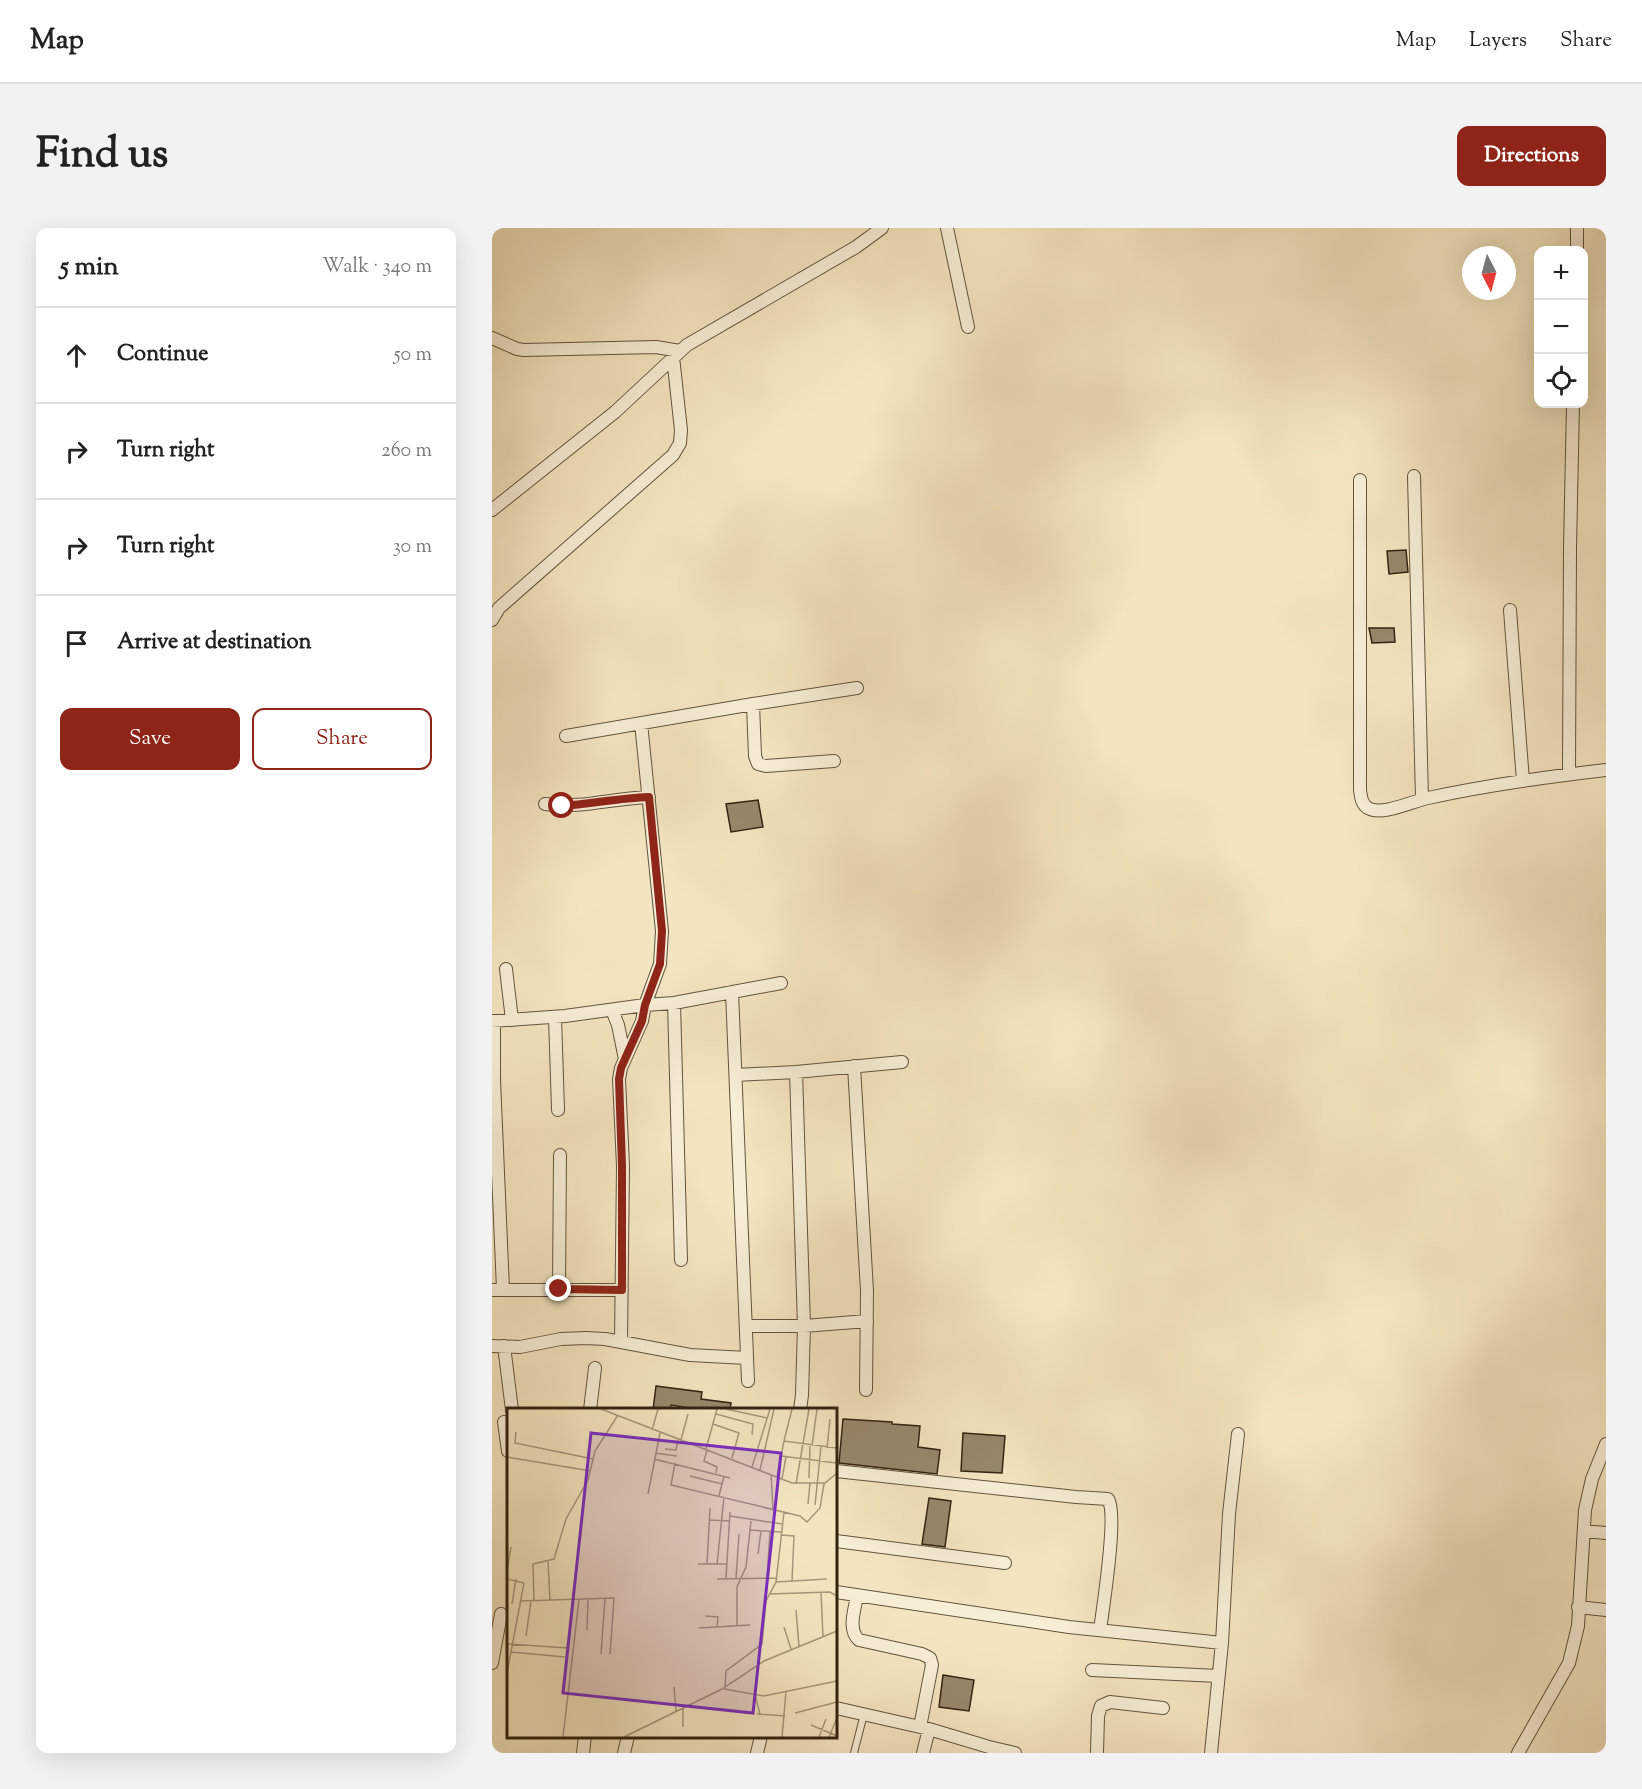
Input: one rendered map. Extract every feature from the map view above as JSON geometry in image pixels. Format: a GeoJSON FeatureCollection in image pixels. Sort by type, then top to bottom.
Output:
{"type":"FeatureCollection","features":[{"type":"Feature","properties":{"kind":"street"},"geometry":{"type":"LineString","coordinates":[[492,510],[615,412],[687,345],[856,247],[882,228]]}},
{"type":"Feature","properties":{"kind":"street"},"geometry":{"type":"LineString","coordinates":[[947,228],[968,327]]}},
{"type":"Feature","properties":{"kind":"street"},"geometry":{"type":"LineString","coordinates":[[1577,228],[1577,246]]}},
{"type":"Feature","properties":{"kind":"street"},"geometry":{"type":"LineString","coordinates":[[493,337],[524,350],[656,347],[677,354]]}},
{"type":"Feature","properties":{"kind":"street"},"geometry":{"type":"LineString","coordinates":[[492,620],[499,608],[673,455],[681,443],[677,354]]}},
{"type":"Feature","properties":{"kind":"street"},"geometry":{"type":"LineString","coordinates":[[1569,774],[1570,560],[1574,408]]}},
{"type":"Feature","properties":{"kind":"street"},"geometry":{"type":"LineString","coordinates":[[1414,476],[1422,799]]}},
{"type":"Feature","properties":{"kind":"street"},"geometry":{"type":"LineString","coordinates":[[1360,480],[1360,790],[1362,802],[1368,809],[1376,810],[1478,787],[1606,770]]}},
{"type":"Feature","properties":{"kind":"street"},"geometry":{"type":"LineString","coordinates":[[1510,610],[1523,781]]}},
{"type":"Feature","properties":{"kind":"street"},"geometry":{"type":"LineString","coordinates":[[566,736],[857,688]]}},
{"type":"Feature","properties":{"kind":"street"},"geometry":{"type":"LineString","coordinates":[[753,704],[754,756],[758,764],[766,766],[834,761]]}},
{"type":"Feature","properties":{"kind":"street"},"geometry":{"type":"LineString","coordinates":[[621,1342],[622,1166],[619,1079],[621,1068],[642,1021],[645,1005],[656,980],[662,952],[662,931],[642,723]]}},
{"type":"Feature","properties":{"kind":"street"},"geometry":{"type":"LineString","coordinates":[[545,804],[571,806],[626,797],[649,797]]}},
{"type":"Feature","properties":{"kind":"street"},"geometry":{"type":"LineString","coordinates":[[506,969],[512,1020]]}},
{"type":"Feature","properties":{"kind":"street"},"geometry":{"type":"LineString","coordinates":[[622,1290],[497,1290],[493,1021],[555,1017],[674,1003],[781,983]]}},
{"type":"Feature","properties":{"kind":"street"},"geometry":{"type":"LineString","coordinates":[[732,992],[748,1382]]}},
{"type":"Feature","properties":{"kind":"street"},"geometry":{"type":"LineString","coordinates":[[674,1003],[681,1260]]}},
{"type":"Feature","properties":{"kind":"street"},"geometry":{"type":"LineString","coordinates":[[612,1010],[618,1025],[625,1059]]}},
{"type":"Feature","properties":{"kind":"street"},"geometry":{"type":"LineString","coordinates":[[555,1017],[558,1110]]}},
{"type":"Feature","properties":{"kind":"street"},"geometry":{"type":"LineString","coordinates":[[736,1075],[902,1062]]}},
{"type":"Feature","properties":{"kind":"street"},"geometry":{"type":"LineString","coordinates":[[854,1066],[867,1291],[866,1390]]}},
{"type":"Feature","properties":{"kind":"street"},"geometry":{"type":"LineString","coordinates":[[796,1072],[804,1326],[800,1408]]}},
{"type":"Feature","properties":{"kind":"street"},"geometry":{"type":"LineString","coordinates":[[559,1289],[560,1155]]}},
{"type":"Feature","properties":{"kind":"street"},"geometry":{"type":"LineString","coordinates":[[746,1326],[804,1326],[867,1321]]}},
{"type":"Feature","properties":{"kind":"street"},"geometry":{"type":"LineString","coordinates":[[512,1408],[498,1346],[520,1347],[561,1339],[586,1338],[690,1355],[747,1358]]}},
{"type":"Feature","properties":{"kind":"street"},"geometry":{"type":"LineString","coordinates":[[590,1408],[595,1368]]}},
{"type":"Feature","properties":{"kind":"street"},"geometry":{"type":"LineString","coordinates":[[501,1422],[507,1446]]}},
{"type":"Feature","properties":{"kind":"street"},"geometry":{"type":"LineString","coordinates":[[1211,1753],[1222,1642],[1229,1514],[1238,1434]]}},
{"type":"Feature","properties":{"kind":"street"},"geometry":{"type":"LineString","coordinates":[[1518,1753],[1569,1663],[1578,1626],[1585,1510],[1592,1479],[1606,1444]]}},
{"type":"Feature","properties":{"kind":"street"},"geometry":{"type":"LineString","coordinates":[[837,1471],[1076,1497],[1108,1498],[1112,1525],[1100,1630]]}},
{"type":"Feature","properties":{"kind":"street"},"geometry":{"type":"LineString","coordinates":[[1584,1531],[1606,1533]]}},
{"type":"Feature","properties":{"kind":"street"},"geometry":{"type":"LineString","coordinates":[[837,1541],[1005,1563]]}},
{"type":"Feature","properties":{"kind":"street"},"geometry":{"type":"LineString","coordinates":[[837,1592],[1009,1619],[1222,1642]]}},
{"type":"Feature","properties":{"kind":"street"},"geometry":{"type":"LineString","coordinates":[[857,1596],[852,1628],[854,1636],[859,1640],[922,1654],[930,1658],[932,1665],[923,1753]]}},
{"type":"Feature","properties":{"kind":"street"},"geometry":{"type":"LineString","coordinates":[[1578,1607],[1606,1610]]}},
{"type":"Feature","properties":{"kind":"street"},"geometry":{"type":"LineString","coordinates":[[492,1663],[500,1614]]}},
{"type":"Feature","properties":{"kind":"street"},"geometry":{"type":"LineString","coordinates":[[1092,1670],[1218,1676]]}},
{"type":"Feature","properties":{"kind":"street"},"geometry":{"type":"LineString","coordinates":[[1097,1753],[1098,1716],[1101,1706],[1110,1702],[1163,1708]]}},
{"type":"Feature","properties":{"kind":"street"},"geometry":{"type":"LineString","coordinates":[[837,1708],[924,1728],[1016,1753]]}},
{"type":"Feature","properties":{"kind":"street"},"geometry":{"type":"LineString","coordinates":[[583,1753],[585,1738]]}},
{"type":"Feature","properties":{"kind":"street"},"geometry":{"type":"LineString","coordinates":[[624,1753],[628,1738]]}},
{"type":"Feature","properties":{"kind":"street"},"geometry":{"type":"LineString","coordinates":[[757,1753],[761,1738]]}},
{"type":"Feature","properties":{"kind":"lane"},"geometry":{"type":"LineString","coordinates":[[854,1753],[864,1714]]}},
{"type":"Feature","properties":{"kind":"building"},"geometry":{"type":"Polygon","coordinates":[[[1406,550],[1408,572],[1389,574],[1387,551],[1406,550]]]}},
{"type":"Feature","properties":{"kind":"building"},"geometry":{"type":"Polygon","coordinates":[[[1369,628],[1394,628],[1395,642],[1372,643],[1369,628]]]}},
{"type":"Feature","properties":{"kind":"building"},"geometry":{"type":"Polygon","coordinates":[[[758,800],[763,827],[731,832],[726,804],[758,800]]]}},
{"type":"Feature","properties":{"kind":"building"},"geometry":{"type":"Polygon","coordinates":[[[656,1386],[702,1392],[701,1399],[731,1403],[730,1408],[690,1408],[671,1405],[670,1408],[653,1408],[656,1386]]]}},
{"type":"Feature","properties":{"kind":"building"},"geometry":{"type":"Polygon","coordinates":[[[843,1419],[920,1426],[918,1447],[940,1450],[937,1474],[839,1463],[843,1419]]]}},
{"type":"Feature","properties":{"kind":"building"},"geometry":{"type":"Polygon","coordinates":[[[963,1433],[1005,1436],[1002,1473],[961,1471],[963,1433]]]}},
{"type":"Feature","properties":{"kind":"building"},"geometry":{"type":"Polygon","coordinates":[[[929,1498],[951,1501],[945,1547],[922,1544],[929,1498]]]}},
{"type":"Feature","properties":{"kind":"building"},"geometry":{"type":"Polygon","coordinates":[[[943,1675],[974,1680],[969,1711],[939,1707],[943,1675]]]}},
{"type":"Feature","properties":{"kind":"route"},"geometry":{"type":"LineString","coordinates":[[559,1289],[622,1290],[619,1079],[621,1068],[642,1021],[645,1005],[656,980],[662,952],[649,797],[626,797],[562,806]]}}]}
